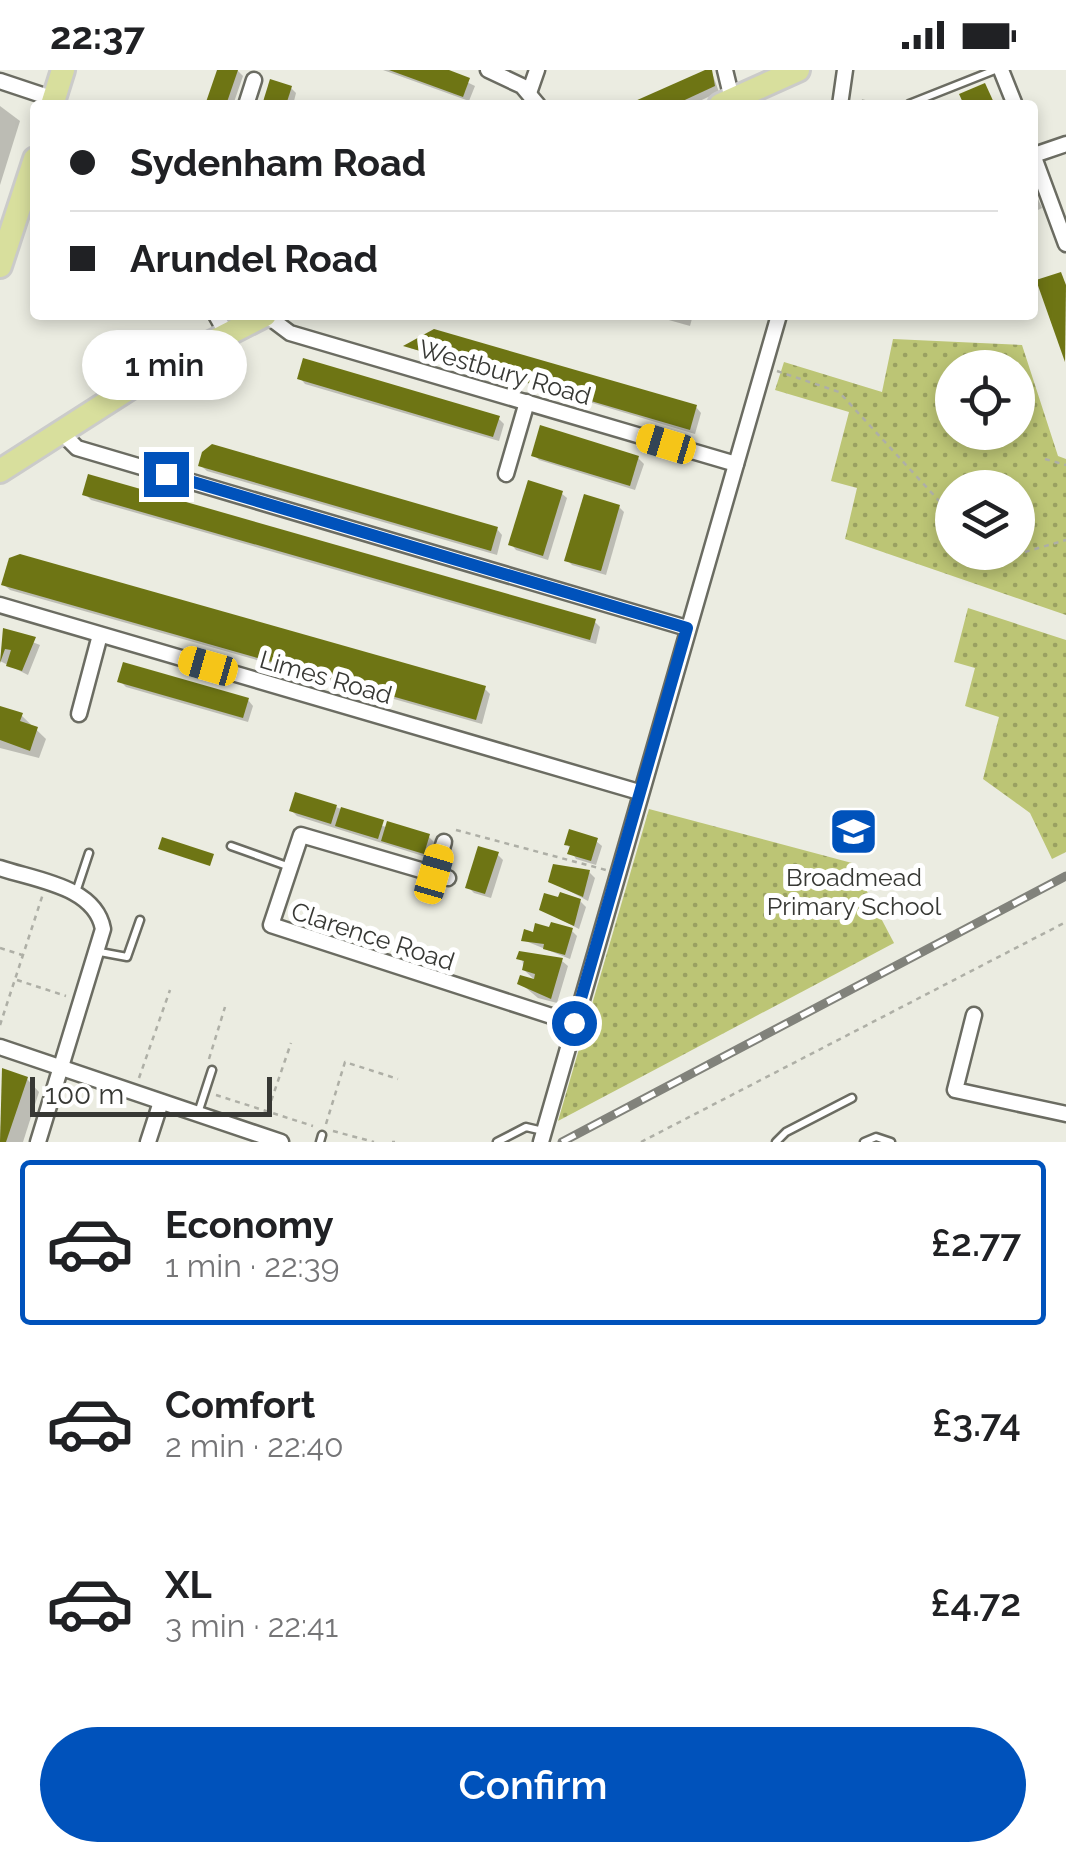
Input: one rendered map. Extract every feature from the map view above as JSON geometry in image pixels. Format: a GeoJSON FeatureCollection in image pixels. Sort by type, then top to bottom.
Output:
{"type":"FeatureCollection","features":[{"type":"Feature","properties":{"kind":"main road"},"geometry":{"type":"LineString","coordinates":[[54,100],[63,70]]}},
{"type":"Feature","properties":{"kind":"main road"},"geometry":{"type":"LineString","coordinates":[[730,100],[798,70]]}},
{"type":"Feature","properties":{"kind":"main road"},"geometry":{"type":"LineString","coordinates":[[0,266],[30,173]]}},
{"type":"Feature","properties":{"kind":"main road"},"geometry":{"type":"LineString","coordinates":[[0,471],[158,370],[221,324]]}},
{"type":"Feature","properties":{"kind":"street"},"geometry":{"type":"LineString","coordinates":[[488,70],[533,99],[538,70]]}},
{"type":"Feature","properties":{"kind":"street"},"geometry":{"type":"LineString","coordinates":[[726,70],[726,100]]}},
{"type":"Feature","properties":{"kind":"street"},"geometry":{"type":"LineString","coordinates":[[841,100],[846,70]]}},
{"type":"Feature","properties":{"kind":"street"},"geometry":{"type":"LineString","coordinates":[[998,70],[1013,100]]}},
{"type":"Feature","properties":{"kind":"street"},"geometry":{"type":"LineString","coordinates":[[248,100],[254,80]]}},
{"type":"Feature","properties":{"kind":"street"},"geometry":{"type":"LineString","coordinates":[[0,81],[48,100]]}},
{"type":"Feature","properties":{"kind":"street"},"geometry":{"type":"LineString","coordinates":[[1038,152],[1066,144]]}},
{"type":"Feature","properties":{"kind":"street"},"geometry":{"type":"LineString","coordinates":[[1038,167],[1066,244]]}},
{"type":"Feature","properties":{"kind":"street","name":"Westbury Road"},"geometry":{"type":"LineString","coordinates":[[272,320],[290,333],[736,464]]}},
{"type":"Feature","properties":{"kind":"street"},"geometry":{"type":"LineString","coordinates":[[542,1137],[778,320]]}},
{"type":"Feature","properties":{"kind":"street"},"geometry":{"type":"LineString","coordinates":[[506,474],[527,402]]}},
{"type":"Feature","properties":{"kind":"street"},"geometry":{"type":"LineString","coordinates":[[61,432],[77,448],[687,628]]}},
{"type":"Feature","properties":{"kind":"street","name":"Limes Road"},"geometry":{"type":"LineString","coordinates":[[1,610],[100,634],[639,792]]}},
{"type":"Feature","properties":{"kind":"street"},"geometry":{"type":"LineString","coordinates":[[79,714],[100,634]]}},
{"type":"Feature","properties":{"kind":"street","name":"Clarence Road"},"geometry":{"type":"LineString","coordinates":[[444,842],[442,876],[308,833],[296,838],[270,918],[275,929],[574,1023]]}},
{"type":"Feature","properties":{"kind":"street"},"geometry":{"type":"LineString","coordinates":[[0,868],[76,893],[99,915],[103,929],[100,952],[38,1142]]}},
{"type":"Feature","properties":{"kind":"street"},"geometry":{"type":"LineString","coordinates":[[974,1015],[955,1090],[1066,1114]]}},
{"type":"Feature","properties":{"kind":"street"},"geometry":{"type":"LineString","coordinates":[[0,1047],[281,1142]]}},
{"type":"Feature","properties":{"kind":"street"},"geometry":{"type":"LineString","coordinates":[[148,1142],[161,1102]]}},
{"type":"Feature","properties":{"kind":"lane"},"geometry":{"type":"LineString","coordinates":[[919,100],[998,70]]}},
{"type":"Feature","properties":{"kind":"lane"},"geometry":{"type":"LineString","coordinates":[[230,846],[287,866]]}},
{"type":"Feature","properties":{"kind":"lane"},"geometry":{"type":"LineString","coordinates":[[76,893],[89,854]]}},
{"type":"Feature","properties":{"kind":"lane"},"geometry":{"type":"LineString","coordinates":[[100,952],[127,957],[140,920]]}},
{"type":"Feature","properties":{"kind":"lane"},"geometry":{"type":"LineString","coordinates":[[198,1114],[212,1070]]}},
{"type":"Feature","properties":{"kind":"lane"},"geometry":{"type":"LineString","coordinates":[[776,1142],[786,1132],[852,1098]]}},
{"type":"Feature","properties":{"kind":"lane"},"geometry":{"type":"LineString","coordinates":[[497,1142],[526,1127],[542,1137]]}},
{"type":"Feature","properties":{"kind":"lane"},"geometry":{"type":"LineString","coordinates":[[864,1142],[876,1138],[891,1142]]}},
{"type":"Feature","properties":{"kind":"path"},"geometry":{"type":"LineString","coordinates":[[764,367],[838,392],[935,497]]}},
{"type":"Feature","properties":{"kind":"path"},"geometry":{"type":"LineString","coordinates":[[1046,459],[1066,465]]}},
{"type":"Feature","properties":{"kind":"path"},"geometry":{"type":"LineString","coordinates":[[1057,469],[1059,463]]}},
{"type":"Feature","properties":{"kind":"path"},"geometry":{"type":"LineString","coordinates":[[1035,549],[1066,540]]}},
{"type":"Feature","properties":{"kind":"path"},"geometry":{"type":"LineString","coordinates":[[444,842],[452,845],[456,828],[617,873]]}},
{"type":"Feature","properties":{"kind":"path"},"geometry":{"type":"LineString","coordinates":[[0,1025],[46,883]]}},
{"type":"Feature","properties":{"kind":"path"},"geometry":{"type":"LineString","coordinates":[[641,1142],[1066,922]]}},
{"type":"Feature","properties":{"kind":"path"},"geometry":{"type":"LineString","coordinates":[[0,948],[23,955]]}},
{"type":"Feature","properties":{"kind":"path"},"geometry":{"type":"LineString","coordinates":[[16,980],[84,1002]]}},
{"type":"Feature","properties":{"kind":"path"},"geometry":{"type":"LineString","coordinates":[[134,1093],[170,990]]}},
{"type":"Feature","properties":{"kind":"path"},"geometry":{"type":"LineString","coordinates":[[212,1070],[208,1056],[225,1008]]}},
{"type":"Feature","properties":{"kind":"path"},"geometry":{"type":"LineString","coordinates":[[268,1111],[291,1043]]}},
{"type":"Feature","properties":{"kind":"path"},"geometry":{"type":"LineString","coordinates":[[205,1092],[324,1129],[345,1062],[398,1079]]}},
{"type":"Feature","properties":{"kind":"path"},"geometry":{"type":"LineString","coordinates":[[321,1138],[339,1129],[374,1142]]}},
{"type":"Feature","properties":{"kind":"green space"},"geometry":{"type":"Polygon","coordinates":[[[893,339],[1022,345],[1024,350],[935,350],[935,450],[1035,450],[1035,385],[1058,456],[1066,459],[1066,615],[935,570],[1035,570],[1035,470],[935,470],[935,570],[845,539],[857,488],[831,481],[849,412],[775,390],[784,362],[882,392],[893,339]]]}},
{"type":"Feature","properties":{"kind":"green space"},"geometry":{"type":"Polygon","coordinates":[[[968,608],[1066,640],[1066,852],[1052,859],[1030,813],[983,779],[999,717],[965,706],[975,668],[954,662],[968,608]]]}},
{"type":"Feature","properties":{"kind":"green space"},"geometry":{"type":"Polygon","coordinates":[[[649,809],[852,863],[894,943],[558,1121],[649,809]]]}},
{"type":"Feature","properties":{"kind":"building"},"geometry":{"type":"Polygon","coordinates":[[[217,70],[238,70],[228,100],[207,100],[217,70]]]}},
{"type":"Feature","properties":{"kind":"building"},"geometry":{"type":"Polygon","coordinates":[[[389,70],[449,70],[470,78],[463,97],[389,70]]]}},
{"type":"Feature","properties":{"kind":"building"},"geometry":{"type":"Polygon","coordinates":[[[712,70],[715,86],[685,100],[637,100],[712,70]]]}},
{"type":"Feature","properties":{"kind":"building"},"geometry":{"type":"Polygon","coordinates":[[[270,79],[292,86],[288,100],[264,100],[270,79]]]}},
{"type":"Feature","properties":{"kind":"building"},"geometry":{"type":"Polygon","coordinates":[[[985,83],[993,100],[962,100],[959,94],[985,83]]]}},
{"type":"Feature","properties":{"kind":"building"},"geometry":{"type":"Polygon","coordinates":[[[1061,272],[1066,285],[1065,362],[1038,286],[1038,279],[1061,272]]]}},
{"type":"Feature","properties":{"kind":"building"},"geometry":{"type":"Polygon","coordinates":[[[434,329],[697,405],[690,430],[403,346],[434,329]]]}},
{"type":"Feature","properties":{"kind":"building"},"geometry":{"type":"Polygon","coordinates":[[[303,358],[500,416],[493,437],[297,379],[303,358]]]}},
{"type":"Feature","properties":{"kind":"building"},"geometry":{"type":"Polygon","coordinates":[[[540,425],[639,456],[630,486],[531,456],[540,425]]]}},
{"type":"Feature","properties":{"kind":"building"},"geometry":{"type":"Polygon","coordinates":[[[212,444],[498,527],[491,551],[198,466],[202,452],[212,444]]]}},
{"type":"Feature","properties":{"kind":"building"},"geometry":{"type":"Polygon","coordinates":[[[88,474],[596,619],[590,640],[82,495],[88,474]]]}},
{"type":"Feature","properties":{"kind":"building"},"geometry":{"type":"Polygon","coordinates":[[[528,480],[563,491],[543,556],[508,545],[528,480]]]}},
{"type":"Feature","properties":{"kind":"building"},"geometry":{"type":"Polygon","coordinates":[[[584,494],[620,505],[601,571],[564,561],[584,494]]]}},
{"type":"Feature","properties":{"kind":"building"},"geometry":{"type":"Polygon","coordinates":[[[20,554],[486,686],[476,720],[1,585],[9,558],[20,554]]]}},
{"type":"Feature","properties":{"kind":"building"},"geometry":{"type":"Polygon","coordinates":[[[3,628],[36,637],[22,671],[6,666],[11,650],[5,649],[0,663],[3,628]]]}},
{"type":"Feature","properties":{"kind":"building"},"geometry":{"type":"Polygon","coordinates":[[[123,662],[249,698],[243,718],[117,682],[123,662]]]}},
{"type":"Feature","properties":{"kind":"building"},"geometry":{"type":"Polygon","coordinates":[[[0,706],[23,713],[20,721],[38,727],[30,751],[0,740],[0,706]]]}},
{"type":"Feature","properties":{"kind":"building"},"geometry":{"type":"Polygon","coordinates":[[[295,792],[337,805],[331,824],[289,811],[295,792]]]}},
{"type":"Feature","properties":{"kind":"building"},"geometry":{"type":"Polygon","coordinates":[[[341,807],[384,820],[378,839],[335,826],[341,807]]]}},
{"type":"Feature","properties":{"kind":"building"},"geometry":{"type":"Polygon","coordinates":[[[387,821],[430,834],[424,854],[381,841],[387,821]]]}},
{"type":"Feature","properties":{"kind":"building"},"geometry":{"type":"Polygon","coordinates":[[[569,829],[598,838],[591,861],[567,854],[570,846],[564,845],[569,829]]]}},
{"type":"Feature","properties":{"kind":"building"},"geometry":{"type":"Polygon","coordinates":[[[162,837],[214,854],[210,866],[158,849],[162,837]]]}},
{"type":"Feature","properties":{"kind":"building"},"geometry":{"type":"Polygon","coordinates":[[[478,846],[499,852],[485,894],[465,888],[478,846]]]}},
{"type":"Feature","properties":{"kind":"building"},"geometry":{"type":"Polygon","coordinates":[[[553,864],[590,870],[583,897],[548,882],[553,864]]]}},
{"type":"Feature","properties":{"kind":"building"},"geometry":{"type":"Polygon","coordinates":[[[560,892],[581,899],[574,926],[539,910],[544,893],[558,897],[560,892]]]}},
{"type":"Feature","properties":{"kind":"building"},"geometry":{"type":"Polygon","coordinates":[[[551,922],[573,928],[565,955],[543,949],[544,944],[521,941],[524,929],[533,932],[535,923],[549,927],[551,922]]]}},
{"type":"Feature","properties":{"kind":"building"},"geometry":{"type":"Polygon","coordinates":[[[519,951],[563,958],[551,999],[517,984],[520,975],[534,979],[535,974],[522,970],[524,961],[516,959],[519,951]]]}},
{"type":"Feature","properties":{"kind":"building"},"geometry":{"type":"Polygon","coordinates":[[[2,1068],[28,1077],[6,1142],[0,1142],[2,1068]]]}},
{"type":"Feature","properties":{"kind":"railway"},"geometry":{"type":"LineString","coordinates":[[562,1142],[1066,876]]}},
{"type":"Feature","properties":{"kind":"place","name":"Broadmead Primary School"},"geometry":{"type":"Point","coordinates":[854,831]}},
{"type":"Feature","properties":{"kind":"route"},"geometry":{"type":"LineString","coordinates":[[166,474],[687,628],[574,1023]]}}]}
